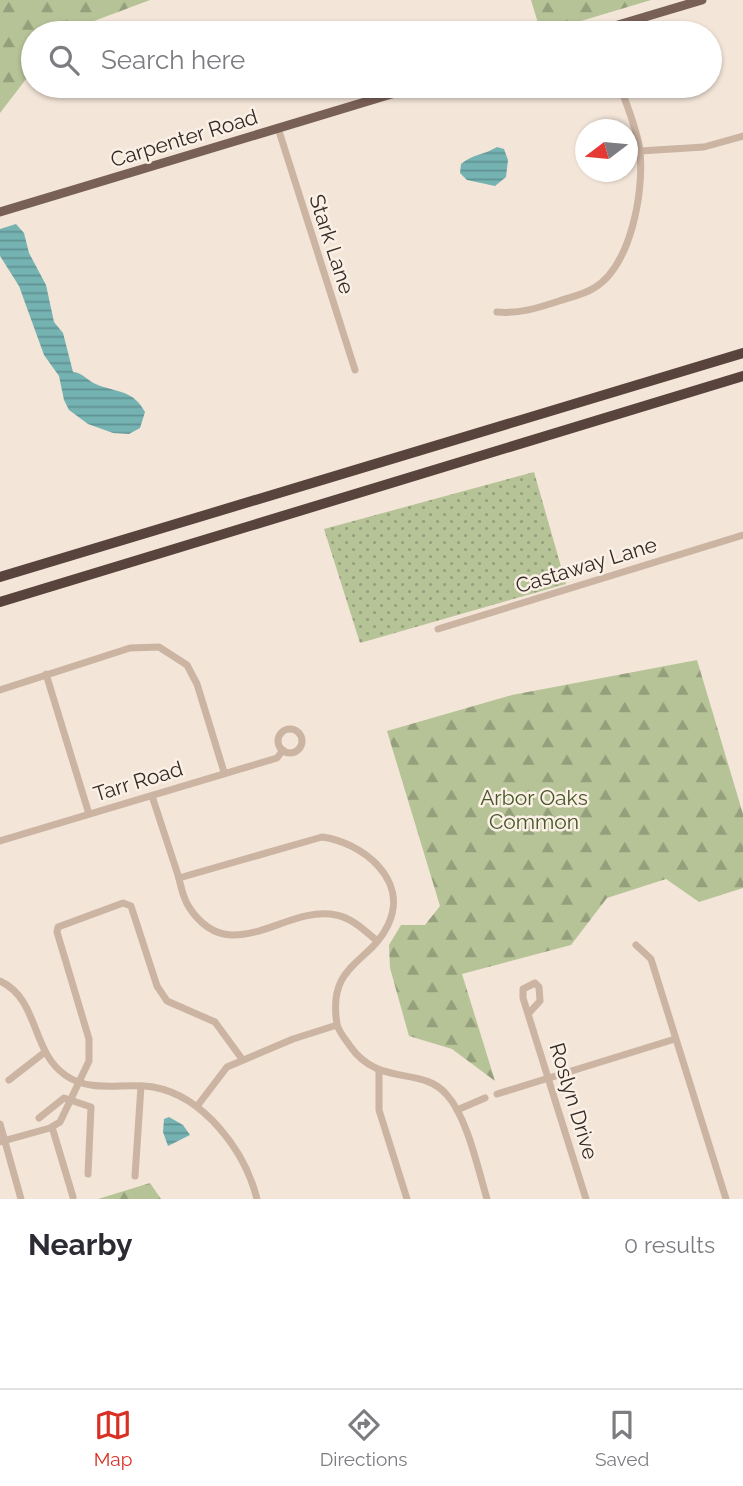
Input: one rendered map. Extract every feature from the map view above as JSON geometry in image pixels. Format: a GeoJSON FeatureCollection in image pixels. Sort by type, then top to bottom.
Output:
{"type":"FeatureCollection","features":[{"type":"Feature","properties":{"kind":"highway"},"geometry":{"type":"LineString","coordinates":[[0,577],[743,353]]}},
{"type":"Feature","properties":{"kind":"highway"},"geometry":{"type":"LineString","coordinates":[[0,602],[743,376]]}},
{"type":"Feature","properties":{"kind":"main road"},"geometry":{"type":"LineString","coordinates":[[638,21],[702,0]]}},
{"type":"Feature","properties":{"kind":"main road","name":"Carpenter Road"},"geometry":{"type":"LineString","coordinates":[[0,212],[378,98]]}},
{"type":"Feature","properties":{"kind":"street"},"geometry":{"type":"LineString","coordinates":[[496,312],[520,313],[583,293],[607,278],[623,255],[631,233],[640,151],[624,98]]}},
{"type":"Feature","properties":{"kind":"street","name":"Stark Lane"},"geometry":{"type":"LineString","coordinates":[[278,128],[355,370]]}},
{"type":"Feature","properties":{"kind":"street"},"geometry":{"type":"LineString","coordinates":[[640,151],[704,147],[743,136]]}},
{"type":"Feature","properties":{"kind":"street","name":"Castaway Lane"},"geometry":{"type":"LineString","coordinates":[[438,629],[743,535]]}},
{"type":"Feature","properties":{"kind":"street"},"geometry":{"type":"LineString","coordinates":[[0,690],[130,648],[159,647],[187,665],[197,684],[224,772]]}},
{"type":"Feature","properties":{"kind":"street"},"geometry":{"type":"LineString","coordinates":[[46,674],[89,814]]}},
{"type":"Feature","properties":{"kind":"street","name":"Tarr Road"},"geometry":{"type":"LineString","coordinates":[[0,841],[277,758],[284,750]]}},
{"type":"Feature","properties":{"kind":"street"},"geometry":{"type":"LineString","coordinates":[[152,796],[185,900],[198,919],[226,934],[245,935],[313,915],[331,914],[346,918],[376,940]]}},
{"type":"Feature","properties":{"kind":"street"},"geometry":{"type":"LineString","coordinates":[[179,877],[316,838],[343,842],[372,860],[390,882],[391,916],[376,940],[342,978],[337,1025],[359,1059],[379,1072],[426,1081],[445,1093],[457,1110],[487,1199]]}},
{"type":"Feature","properties":{"kind":"street"},"geometry":{"type":"LineString","coordinates":[[2,1142],[52,1127],[67,1114],[91,1049],[57,932],[58,927],[123,903],[131,906],[157,986],[167,1001],[213,1020],[242,1059]]}},
{"type":"Feature","properties":{"kind":"street"},"geometry":{"type":"LineString","coordinates":[[636,945],[651,959],[726,1199]]}},
{"type":"Feature","properties":{"kind":"street"},"geometry":{"type":"LineString","coordinates":[[0,981],[18,993],[31,1014],[45,1052],[64,1075],[80,1083],[104,1087],[141,1086],[177,1094],[198,1105],[231,1145],[257,1199]]}},
{"type":"Feature","properties":{"kind":"street","name":"Roslyn Drive"},"geometry":{"type":"LineString","coordinates":[[529,1013],[586,1199]]}},
{"type":"Feature","properties":{"kind":"street"},"geometry":{"type":"LineString","coordinates":[[198,1105],[218,1076],[242,1059],[337,1025]]}},
{"type":"Feature","properties":{"kind":"street"},"geometry":{"type":"LineString","coordinates":[[498,1094],[675,1040]]}},
{"type":"Feature","properties":{"kind":"street"},"geometry":{"type":"LineString","coordinates":[[9,1080],[45,1052]]}},
{"type":"Feature","properties":{"kind":"street"},"geometry":{"type":"LineString","coordinates":[[379,1072],[379,1110],[407,1199]]}},
{"type":"Feature","properties":{"kind":"street"},"geometry":{"type":"LineString","coordinates":[[135,1176],[141,1086]]}},
{"type":"Feature","properties":{"kind":"street"},"geometry":{"type":"LineString","coordinates":[[38,1118],[64,1098],[91,1107],[88,1174]]}},
{"type":"Feature","properties":{"kind":"street"},"geometry":{"type":"LineString","coordinates":[[457,1110],[485,1098]]}},
{"type":"Feature","properties":{"kind":"street"},"geometry":{"type":"LineString","coordinates":[[0,1124],[2,1142],[21,1199]]}},
{"type":"Feature","properties":{"kind":"street"},"geometry":{"type":"LineString","coordinates":[[52,1127],[73,1197]]}},
{"type":"Feature","properties":{"kind":"green space"},"geometry":{"type":"Polygon","coordinates":[[[0,0],[150,0],[94,21],[21,21],[21,86],[0,113],[0,0]]]}},
{"type":"Feature","properties":{"kind":"green space"},"geometry":{"type":"Polygon","coordinates":[[[531,0],[651,0],[581,21],[537,21],[531,0]]]}},
{"type":"Feature","properties":{"kind":"green space"},"geometry":{"type":"Polygon","coordinates":[[[534,472],[566,584],[360,643],[324,529],[534,472]]]}},
{"type":"Feature","properties":{"kind":"green space","name":"Arbor Oaks Common"},"geometry":{"type":"Polygon","coordinates":[[[697,660],[743,814],[743,888],[699,902],[666,879],[607,898],[571,945],[462,974],[495,1081],[452,1049],[409,1036],[390,968],[389,945],[401,925],[425,925],[440,906],[387,731],[512,695],[697,660]]]}},
{"type":"Feature","properties":{"kind":"green space"},"geometry":{"type":"Polygon","coordinates":[[[150,1183],[161,1199],[98,1199],[150,1183]]]}},
{"type":"Feature","properties":{"kind":"water"},"geometry":{"type":"Polygon","coordinates":[[[497,147],[504,149],[508,160],[506,177],[495,186],[467,180],[460,173],[461,164],[465,161],[497,147]]]}},
{"type":"Feature","properties":{"kind":"water"},"geometry":{"type":"Polygon","coordinates":[[[16,224],[24,233],[29,253],[46,285],[54,322],[63,333],[73,372],[136,400],[145,412],[140,428],[129,434],[113,433],[88,424],[69,410],[59,376],[44,355],[19,286],[0,256],[0,229],[16,224]]]}},
{"type":"Feature","properties":{"kind":"water"},"geometry":{"type":"Polygon","coordinates":[[[169,1117],[183,1125],[190,1135],[168,1146],[163,1132],[164,1119],[169,1117]]]}}]}
